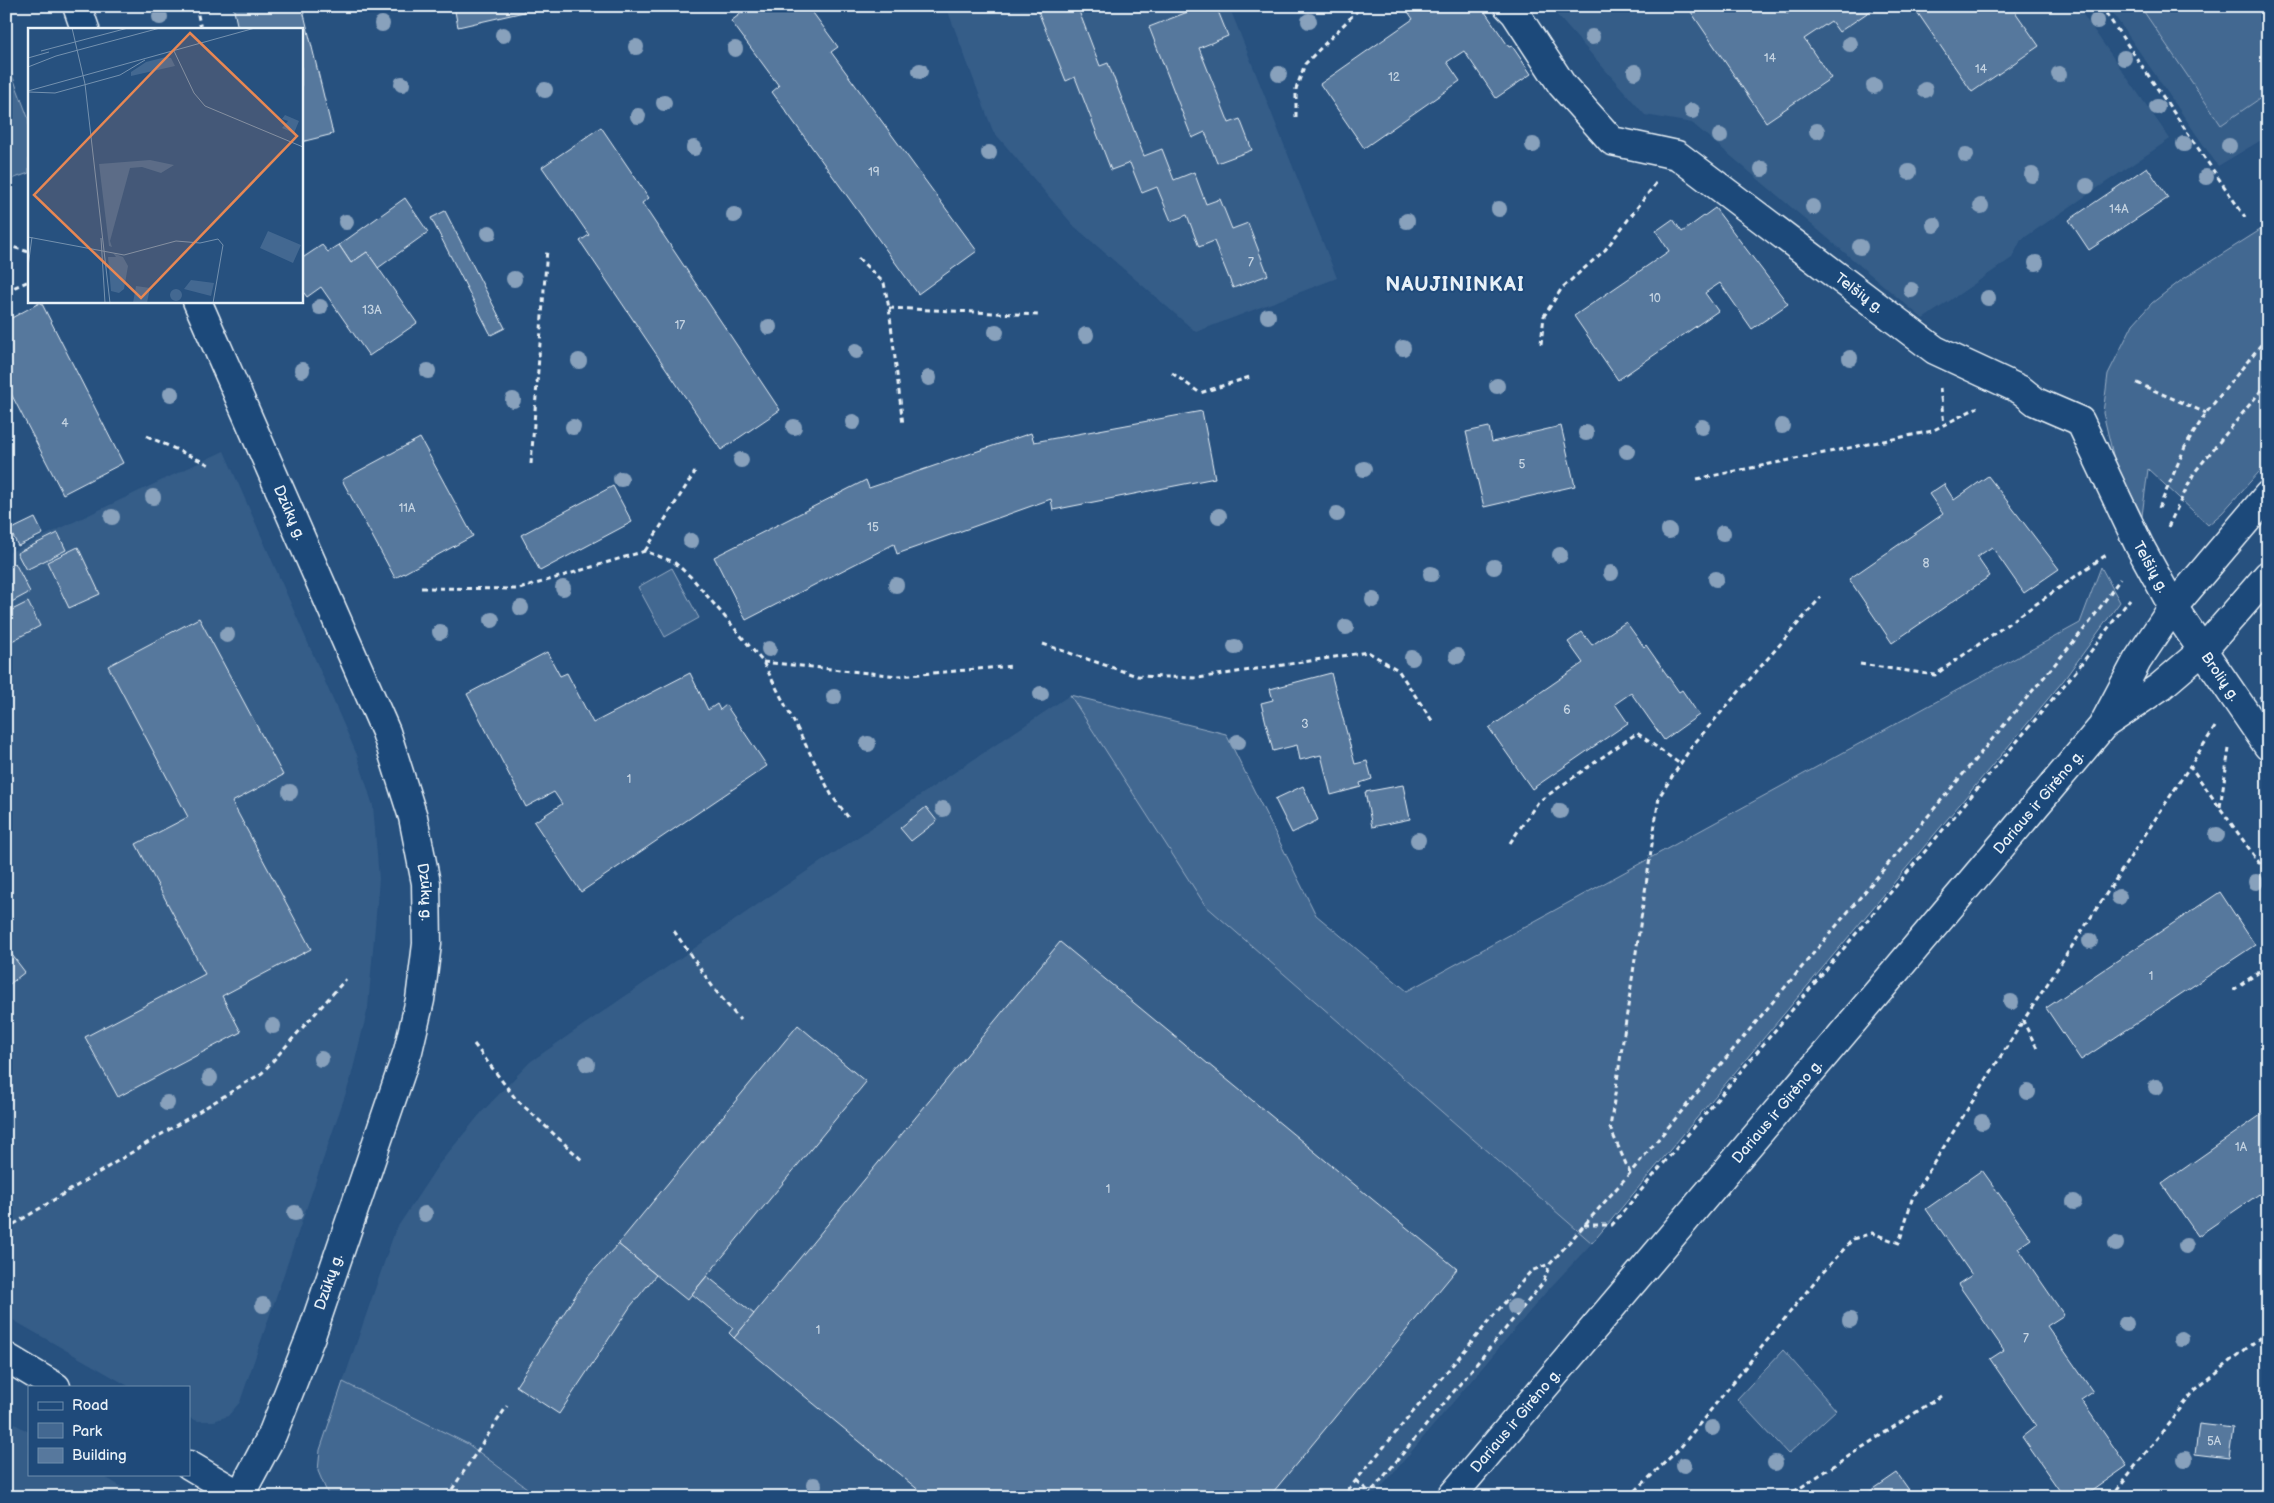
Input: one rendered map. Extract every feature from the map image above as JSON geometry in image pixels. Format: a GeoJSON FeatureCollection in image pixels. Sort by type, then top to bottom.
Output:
{"type":"FeatureCollection","features":[{"type":"Feature","properties":{"kind":"street"},"geometry":{"type":"LineString","coordinates":[[77,6],[85,28]]}},
{"type":"Feature","properties":{"kind":"street","name":"Telšių g."},"geometry":{"type":"LineString","coordinates":[[1508,6],[1515,13],[1562,84],[1612,141],[1677,155],[1935,350],[2021,390],[2036,402],[2080,421],[2139,545],[2173,607]]}},
{"type":"Feature","properties":{"kind":"street","name":"Dzūkų g."},"geometry":{"type":"LineString","coordinates":[[197,302],[386,732],[413,817],[426,883],[427,944],[420,1000],[408,1050],[311,1336],[272,1435],[241,1496]]}},
{"type":"Feature","properties":{"kind":"street","name":"Dariaus ir Girėno g."},"geometry":{"type":"LineString","coordinates":[[1451,1497],[2102,727],[2137,661],[2173,607],[2268,495]]}},
{"type":"Feature","properties":{"kind":"street","name":"Dariaus ir Girėno g."},"geometry":{"type":"LineString","coordinates":[[2102,727],[2161,686],[2202,651],[2268,575]]}},
{"type":"Feature","properties":{"kind":"street","name":"Brolių g."},"geometry":{"type":"LineString","coordinates":[[2173,607],[2268,746]]}},
{"type":"Feature","properties":{"kind":"street"},"geometry":{"type":"LineString","coordinates":[[6,1357],[54,1386]]}},
{"type":"Feature","properties":{"kind":"street"},"geometry":{"type":"LineString","coordinates":[[190,1466],[241,1496]]}},
{"type":"Feature","properties":{"kind":"path"},"geometry":{"type":"LineString","coordinates":[[196,6],[201,28]]}},
{"type":"Feature","properties":{"kind":"path"},"geometry":{"type":"LineString","coordinates":[[1296,117],[1296,90],[1305,64],[1362,6]]}},
{"type":"Feature","properties":{"kind":"path"},"geometry":{"type":"LineString","coordinates":[[2101,6],[2245,217]]}},
{"type":"Feature","properties":{"kind":"path"},"geometry":{"type":"LineString","coordinates":[[1541,344],[1544,316],[1562,288],[1606,250],[1677,155]]}},
{"type":"Feature","properties":{"kind":"path"},"geometry":{"type":"LineString","coordinates":[[6,245],[28,252]]}},
{"type":"Feature","properties":{"kind":"path"},"geometry":{"type":"LineString","coordinates":[[531,464],[547,249]]}},
{"type":"Feature","properties":{"kind":"path"},"geometry":{"type":"LineString","coordinates":[[858,258],[884,283],[889,308],[903,425]]}},
{"type":"Feature","properties":{"kind":"path"},"geometry":{"type":"LineString","coordinates":[[6,291],[28,280]]}},
{"type":"Feature","properties":{"kind":"path"},"geometry":{"type":"LineString","coordinates":[[889,308],[1038,314]]}},
{"type":"Feature","properties":{"kind":"path"},"geometry":{"type":"LineString","coordinates":[[1367,1497],[1543,1282],[1550,1264],[1630,1173],[2090,622],[2158,512],[2185,447],[2206,413],[2268,336]]}},
{"type":"Feature","properties":{"kind":"path"},"geometry":{"type":"LineString","coordinates":[[2263,342],[2268,346]]}},
{"type":"Feature","properties":{"kind":"path"},"geometry":{"type":"LineString","coordinates":[[1172,373],[1200,393],[1250,377]]}},
{"type":"Feature","properties":{"kind":"path"},"geometry":{"type":"LineString","coordinates":[[2170,523],[2194,473],[2268,382]]}},
{"type":"Feature","properties":{"kind":"path"},"geometry":{"type":"LineString","coordinates":[[2137,383],[2206,413]]}},
{"type":"Feature","properties":{"kind":"path"},"geometry":{"type":"LineString","coordinates":[[1697,479],[1932,431],[1970,412],[1983,402],[2006,399],[2021,390]]}},
{"type":"Feature","properties":{"kind":"path"},"geometry":{"type":"LineString","coordinates":[[147,436],[212,466]]}},
{"type":"Feature","properties":{"kind":"path"},"geometry":{"type":"LineString","coordinates":[[645,551],[695,472]]}},
{"type":"Feature","properties":{"kind":"path"},"geometry":{"type":"LineString","coordinates":[[421,588],[519,589],[645,551],[674,562],[692,578],[763,662],[832,796],[848,818]]}},
{"type":"Feature","properties":{"kind":"path"},"geometry":{"type":"LineString","coordinates":[[1860,664],[1935,675],[2110,552]]}},
{"type":"Feature","properties":{"kind":"path"},"geometry":{"type":"LineString","coordinates":[[1584,1225],[1612,1226],[2076,671],[2132,597]]}},
{"type":"Feature","properties":{"kind":"path"},"geometry":{"type":"LineString","coordinates":[[1630,1173],[1610,1128],[1659,797],[1692,746],[1821,598]]}},
{"type":"Feature","properties":{"kind":"path"},"geometry":{"type":"LineString","coordinates":[[1043,644],[1137,676],[1198,678],[1368,652],[1398,670],[1433,722]]}},
{"type":"Feature","properties":{"kind":"path"},"geometry":{"type":"LineString","coordinates":[[763,662],[899,676],[1012,666]]}},
{"type":"Feature","properties":{"kind":"path"},"geometry":{"type":"LineString","coordinates":[[1629,1497],[1680,1448],[1816,1280],[1853,1239],[1872,1234],[1899,1243],[1914,1196],[2023,1021],[2217,723]]}},
{"type":"Feature","properties":{"kind":"path"},"geometry":{"type":"LineString","coordinates":[[1510,843],[1538,802],[1637,733],[1680,764]]}},
{"type":"Feature","properties":{"kind":"path"},"geometry":{"type":"LineString","coordinates":[[2220,808],[2229,745]]}},
{"type":"Feature","properties":{"kind":"path"},"geometry":{"type":"LineString","coordinates":[[2190,766],[2268,875]]}},
{"type":"Feature","properties":{"kind":"path"},"geometry":{"type":"LineString","coordinates":[[674,931],[715,990],[740,1020]]}},
{"type":"Feature","properties":{"kind":"path"},"geometry":{"type":"LineString","coordinates":[[2234,990],[2268,966]]}},
{"type":"Feature","properties":{"kind":"path"},"geometry":{"type":"LineString","coordinates":[[6,1229],[262,1073],[346,979]]}},
{"type":"Feature","properties":{"kind":"path"},"geometry":{"type":"LineString","coordinates":[[2023,1021],[2037,1048]]}},
{"type":"Feature","properties":{"kind":"path"},"geometry":{"type":"LineString","coordinates":[[474,1044],[515,1098],[584,1162]]}},
{"type":"Feature","properties":{"kind":"path"},"geometry":{"type":"LineString","coordinates":[[1342,1497],[1531,1271],[1550,1264]]}},
{"type":"Feature","properties":{"kind":"path"},"geometry":{"type":"LineString","coordinates":[[2111,1497],[2195,1390],[2268,1331]]}},
{"type":"Feature","properties":{"kind":"path"},"geometry":{"type":"LineString","coordinates":[[1786,1497],[1941,1396]]}},
{"type":"Feature","properties":{"kind":"path"},"geometry":{"type":"LineString","coordinates":[[447,1497],[507,1406]]}},
{"type":"Feature","properties":{"kind":"path"},"geometry":{"type":"LineString","coordinates":[[1356,1481],[1371,1493]]}},
{"type":"Feature","properties":{"kind":"shaded area"},"geometry":{"type":"Polygon","coordinates":[[[946,6],[1229,6],[1337,278],[1196,332],[1074,226],[993,131],[946,6]]]}},
{"type":"Feature","properties":{"kind":"shaded area"},"geometry":{"type":"Polygon","coordinates":[[[1549,6],[2077,6],[2170,139],[2021,240],[2012,258],[1923,319],[1692,123],[1645,115],[1549,6]]]}},
{"type":"Feature","properties":{"kind":"shaded area"},"geometry":{"type":"Polygon","coordinates":[[[2108,6],[2268,6],[2268,136],[2218,166],[2108,6]]]}},
{"type":"Feature","properties":{"kind":"shaded area"},"geometry":{"type":"Polygon","coordinates":[[[224,451],[357,755],[373,806],[379,879],[368,1008],[350,1081],[240,1402],[228,1416],[214,1421],[198,1421],[190,1418],[190,1386],[128,1386],[6,1316],[6,554],[224,451]]]}},
{"type":"Feature","properties":{"kind":"shaded area"},"geometry":{"type":"Polygon","coordinates":[[[1070,695],[1205,905],[1592,1243],[1547,1291],[1373,1497],[539,1497],[468,1444],[343,1382],[395,1231],[439,1164],[481,1113],[530,1062],[767,898],[1070,695]]]}},
{"type":"Feature","properties":{"kind":"shaded area"},"geometry":{"type":"Polygon","coordinates":[[[6,1419],[28,1431],[28,1476],[103,1476],[138,1497],[6,1497],[6,1419]]]}},
{"type":"Feature","properties":{"kind":"green space"},"geometry":{"type":"Polygon","coordinates":[[[2140,6],[2268,6],[2268,93],[2221,125],[2140,6]]]}},
{"type":"Feature","properties":{"kind":"green space"},"geometry":{"type":"Polygon","coordinates":[[[6,59],[28,117],[28,173],[6,181],[6,59]]]}},
{"type":"Feature","properties":{"kind":"green space"},"geometry":{"type":"Polygon","coordinates":[[[2268,225],[2268,462],[2222,513],[2208,525],[2148,469],[2142,516],[2114,459],[2103,413],[2108,374],[2133,324],[2152,303],[2183,279],[2268,225]]]}},
{"type":"Feature","properties":{"kind":"green space"},"geometry":{"type":"Polygon","coordinates":[[[2101,567],[2120,602],[2063,681],[1592,1243],[1205,905],[1070,695],[1226,734],[1316,915],[1407,991],[2080,623],[2101,567]]]}},
{"type":"Feature","properties":{"kind":"green space"},"geometry":{"type":"Polygon","coordinates":[[[672,568],[699,618],[665,637],[638,587],[672,568]]]}},
{"type":"Feature","properties":{"kind":"green space"},"geometry":{"type":"Polygon","coordinates":[[[1783,1350],[1836,1410],[1788,1454],[1737,1399],[1783,1350]]]}},
{"type":"Feature","properties":{"kind":"green space"},"geometry":{"type":"Polygon","coordinates":[[[343,1382],[468,1444],[539,1497],[329,1497],[318,1471],[320,1450],[343,1382]]]}},
{"type":"Feature","properties":{"kind":"building"},"geometry":{"type":"Polygon","coordinates":[[[233,6],[302,6],[333,134],[302,142],[302,28],[238,28],[233,6]]]}},
{"type":"Feature","properties":{"kind":"building"},"geometry":{"type":"Polygon","coordinates":[[[454,6],[523,6],[524,12],[458,27],[454,6]]]}},
{"type":"Feature","properties":{"kind":"building"},"geometry":{"type":"Polygon","coordinates":[[[751,6],[808,6],[838,47],[831,52],[977,251],[918,294],[772,92],[779,86],[731,21],[751,6]]]}},
{"type":"Feature","properties":{"kind":"building"},"geometry":{"type":"Polygon","coordinates":[[[1036,6],[1077,6],[1100,66],[1108,63],[1144,156],[1162,149],[1174,180],[1194,172],[1206,204],[1220,199],[1232,229],[1248,223],[1268,275],[1233,288],[1214,241],[1199,247],[1187,215],[1171,221],[1157,187],[1142,193],[1130,163],[1111,170],[1075,77],[1066,81],[1036,6]]]}},
{"type":"Feature","properties":{"kind":"building"},"geometry":{"type":"Polygon","coordinates":[[[1203,6],[1216,6],[1228,36],[1199,48],[1229,123],[1240,119],[1252,150],[1217,163],[1205,132],[1192,138],[1149,27],[1203,6]]]}},
{"type":"Feature","properties":{"kind":"building"},"geometry":{"type":"Polygon","coordinates":[[[1404,6],[1481,6],[1509,47],[1512,46],[1531,74],[1496,98],[1464,51],[1447,62],[1460,81],[1364,148],[1320,84],[1413,19],[1404,6]]]}},
{"type":"Feature","properties":{"kind":"building"},"geometry":{"type":"Polygon","coordinates":[[[1687,6],[1782,6],[1787,14],[1798,6],[1876,7],[1839,32],[1831,21],[1804,39],[1831,78],[1766,122],[1687,6]]]}},
{"type":"Feature","properties":{"kind":"building"},"geometry":{"type":"Polygon","coordinates":[[[1913,6],[2011,6],[2039,46],[1972,92],[1913,6]]]}},
{"type":"Feature","properties":{"kind":"building"},"geometry":{"type":"Polygon","coordinates":[[[601,127],[649,198],[642,203],[780,410],[721,450],[580,241],[589,235],[542,167],[601,127]]]}},
{"type":"Feature","properties":{"kind":"building"},"geometry":{"type":"Polygon","coordinates":[[[2147,167],[2168,198],[2089,250],[2069,220],[2147,167]]]}},
{"type":"Feature","properties":{"kind":"building"},"geometry":{"type":"Polygon","coordinates":[[[405,198],[428,232],[378,268],[367,252],[351,263],[339,245],[405,198]]]}},
{"type":"Feature","properties":{"kind":"building"},"geometry":{"type":"Polygon","coordinates":[[[1715,208],[1788,304],[1752,329],[1720,283],[1705,293],[1718,311],[1618,380],[1574,316],[1669,251],[1656,231],[1673,219],[1682,232],[1715,208]]]}},
{"type":"Feature","properties":{"kind":"building"},"geometry":{"type":"Polygon","coordinates":[[[445,211],[505,328],[491,335],[431,218],[445,211]]]}},
{"type":"Feature","properties":{"kind":"building"},"geometry":{"type":"Polygon","coordinates":[[[322,245],[328,252],[339,245],[351,263],[367,252],[417,323],[369,356],[321,287],[307,297],[302,290],[302,258],[322,245]]]}},
{"type":"Feature","properties":{"kind":"building"},"geometry":{"type":"Polygon","coordinates":[[[41,302],[123,463],[63,494],[6,384],[6,321],[41,302]]]}},
{"type":"Feature","properties":{"kind":"building"},"geometry":{"type":"Polygon","coordinates":[[[1202,411],[1215,478],[1053,510],[1051,499],[897,554],[894,544],[746,620],[714,557],[866,480],[869,488],[1031,433],[1034,442],[1202,411]]]}},
{"type":"Feature","properties":{"kind":"building"},"geometry":{"type":"Polygon","coordinates":[[[1561,426],[1575,486],[1484,507],[1466,432],[1489,427],[1492,442],[1561,426]]]}},
{"type":"Feature","properties":{"kind":"building"},"geometry":{"type":"Polygon","coordinates":[[[420,438],[473,536],[395,578],[342,480],[420,438]]]}},
{"type":"Feature","properties":{"kind":"building"},"geometry":{"type":"Polygon","coordinates":[[[1988,476],[2059,569],[2024,593],[1992,547],[1977,557],[1990,576],[1892,643],[1849,579],[1943,514],[1929,494],[1944,484],[1954,500],[1988,476]]]}},
{"type":"Feature","properties":{"kind":"building"},"geometry":{"type":"Polygon","coordinates":[[[613,486],[632,522],[540,571],[521,535],[613,486]]]}},
{"type":"Feature","properties":{"kind":"building"},"geometry":{"type":"Polygon","coordinates":[[[35,518],[43,534],[18,546],[10,530],[35,518]]]}},
{"type":"Feature","properties":{"kind":"building"},"geometry":{"type":"Polygon","coordinates":[[[58,533],[66,550],[26,570],[17,553],[58,533]]]}},
{"type":"Feature","properties":{"kind":"building"},"geometry":{"type":"Polygon","coordinates":[[[78,547],[100,594],[69,608],[47,562],[78,547]]]}},
{"type":"Feature","properties":{"kind":"building"},"geometry":{"type":"Polygon","coordinates":[[[15,563],[30,592],[6,605],[6,568],[15,563]]]}},
{"type":"Feature","properties":{"kind":"building"},"geometry":{"type":"Polygon","coordinates":[[[28,602],[40,626],[10,642],[6,635],[6,613],[28,602]]]}},
{"type":"Feature","properties":{"kind":"building"},"geometry":{"type":"Polygon","coordinates":[[[199,618],[283,775],[232,802],[311,949],[222,996],[241,1032],[118,1097],[85,1037],[205,974],[136,844],[188,817],[108,666],[199,618]]]}},
{"type":"Feature","properties":{"kind":"building"},"geometry":{"type":"Polygon","coordinates":[[[1626,622],[1644,647],[1646,645],[1679,692],[1682,690],[1699,715],[1664,740],[1631,693],[1615,704],[1628,723],[1532,789],[1489,728],[1583,663],[1568,642],[1582,632],[1592,645],[1626,622]]]}},
{"type":"Feature","properties":{"kind":"building"},"geometry":{"type":"Polygon","coordinates":[[[547,652],[560,676],[567,673],[593,723],[690,673],[708,710],[717,704],[720,710],[726,705],[767,766],[581,892],[534,822],[562,804],[554,792],[526,807],[467,694],[547,652]]]}},
{"type":"Feature","properties":{"kind":"building"},"geometry":{"type":"Polygon","coordinates":[[[1331,673],[1355,764],[1367,761],[1372,779],[1360,783],[1361,787],[1331,795],[1321,755],[1300,760],[1297,745],[1273,751],[1261,703],[1273,700],[1270,689],[1331,673]]]}},
{"type":"Feature","properties":{"kind":"building"},"geometry":{"type":"Polygon","coordinates":[[[2268,690],[2268,709],[2259,697],[2268,690]]]}},
{"type":"Feature","properties":{"kind":"building"},"geometry":{"type":"Polygon","coordinates":[[[1403,785],[1410,819],[1372,827],[1365,792],[1403,785]]]}},
{"type":"Feature","properties":{"kind":"building"},"geometry":{"type":"Polygon","coordinates":[[[1303,786],[1318,820],[1292,833],[1275,799],[1303,786]]]}},
{"type":"Feature","properties":{"kind":"building"},"geometry":{"type":"Polygon","coordinates":[[[926,807],[937,821],[911,841],[900,828],[926,807]]]}},
{"type":"Feature","properties":{"kind":"building"},"geometry":{"type":"Polygon","coordinates":[[[2220,892],[2255,945],[2081,1060],[2046,1008],[2220,892]]]}},
{"type":"Feature","properties":{"kind":"building"},"geometry":{"type":"Polygon","coordinates":[[[1060,942],[1457,1269],[1269,1497],[927,1497],[734,1338],[1060,942]]]}},
{"type":"Feature","properties":{"kind":"building"},"geometry":{"type":"Polygon","coordinates":[[[6,947],[25,972],[6,987],[6,947]]]}},
{"type":"Feature","properties":{"kind":"building"},"geometry":{"type":"Polygon","coordinates":[[[798,1025],[866,1082],[687,1300],[618,1244],[798,1025]]]}},
{"type":"Feature","properties":{"kind":"building"},"geometry":{"type":"Polygon","coordinates":[[[2268,1110],[2268,1188],[2198,1236],[2162,1184],[2268,1110]]]}},
{"type":"Feature","properties":{"kind":"building"},"geometry":{"type":"Polygon","coordinates":[[[1982,1170],[2031,1239],[2018,1248],[2064,1315],[2047,1326],[2093,1392],[2081,1400],[2127,1466],[2083,1497],[2064,1497],[2022,1437],[2036,1426],[1990,1359],[2004,1350],[1958,1284],[1972,1275],[1926,1209],[1982,1170]]]}},
{"type":"Feature","properties":{"kind":"building"},"geometry":{"type":"Polygon","coordinates":[[[618,1244],[656,1275],[630,1307],[559,1414],[516,1386],[587,1278],[618,1244]]]}},
{"type":"Feature","properties":{"kind":"building"},"geometry":{"type":"Polygon","coordinates":[[[707,1276],[754,1314],[734,1338],[729,1333],[733,1328],[692,1294],[707,1276]]]}},
{"type":"Feature","properties":{"kind":"building"},"geometry":{"type":"Polygon","coordinates":[[[2199,1424],[2233,1428],[2229,1458],[2195,1454],[2199,1424]]]}},
{"type":"Feature","properties":{"kind":"building"},"geometry":{"type":"Polygon","coordinates":[[[1897,1473],[1914,1497],[1862,1497],[1897,1473]]]}},
{"type":"Feature","properties":{"kind":"district","name":"NAUJININKAI"},"geometry":{"type":"Point","coordinates":[1455,285]}}]}
